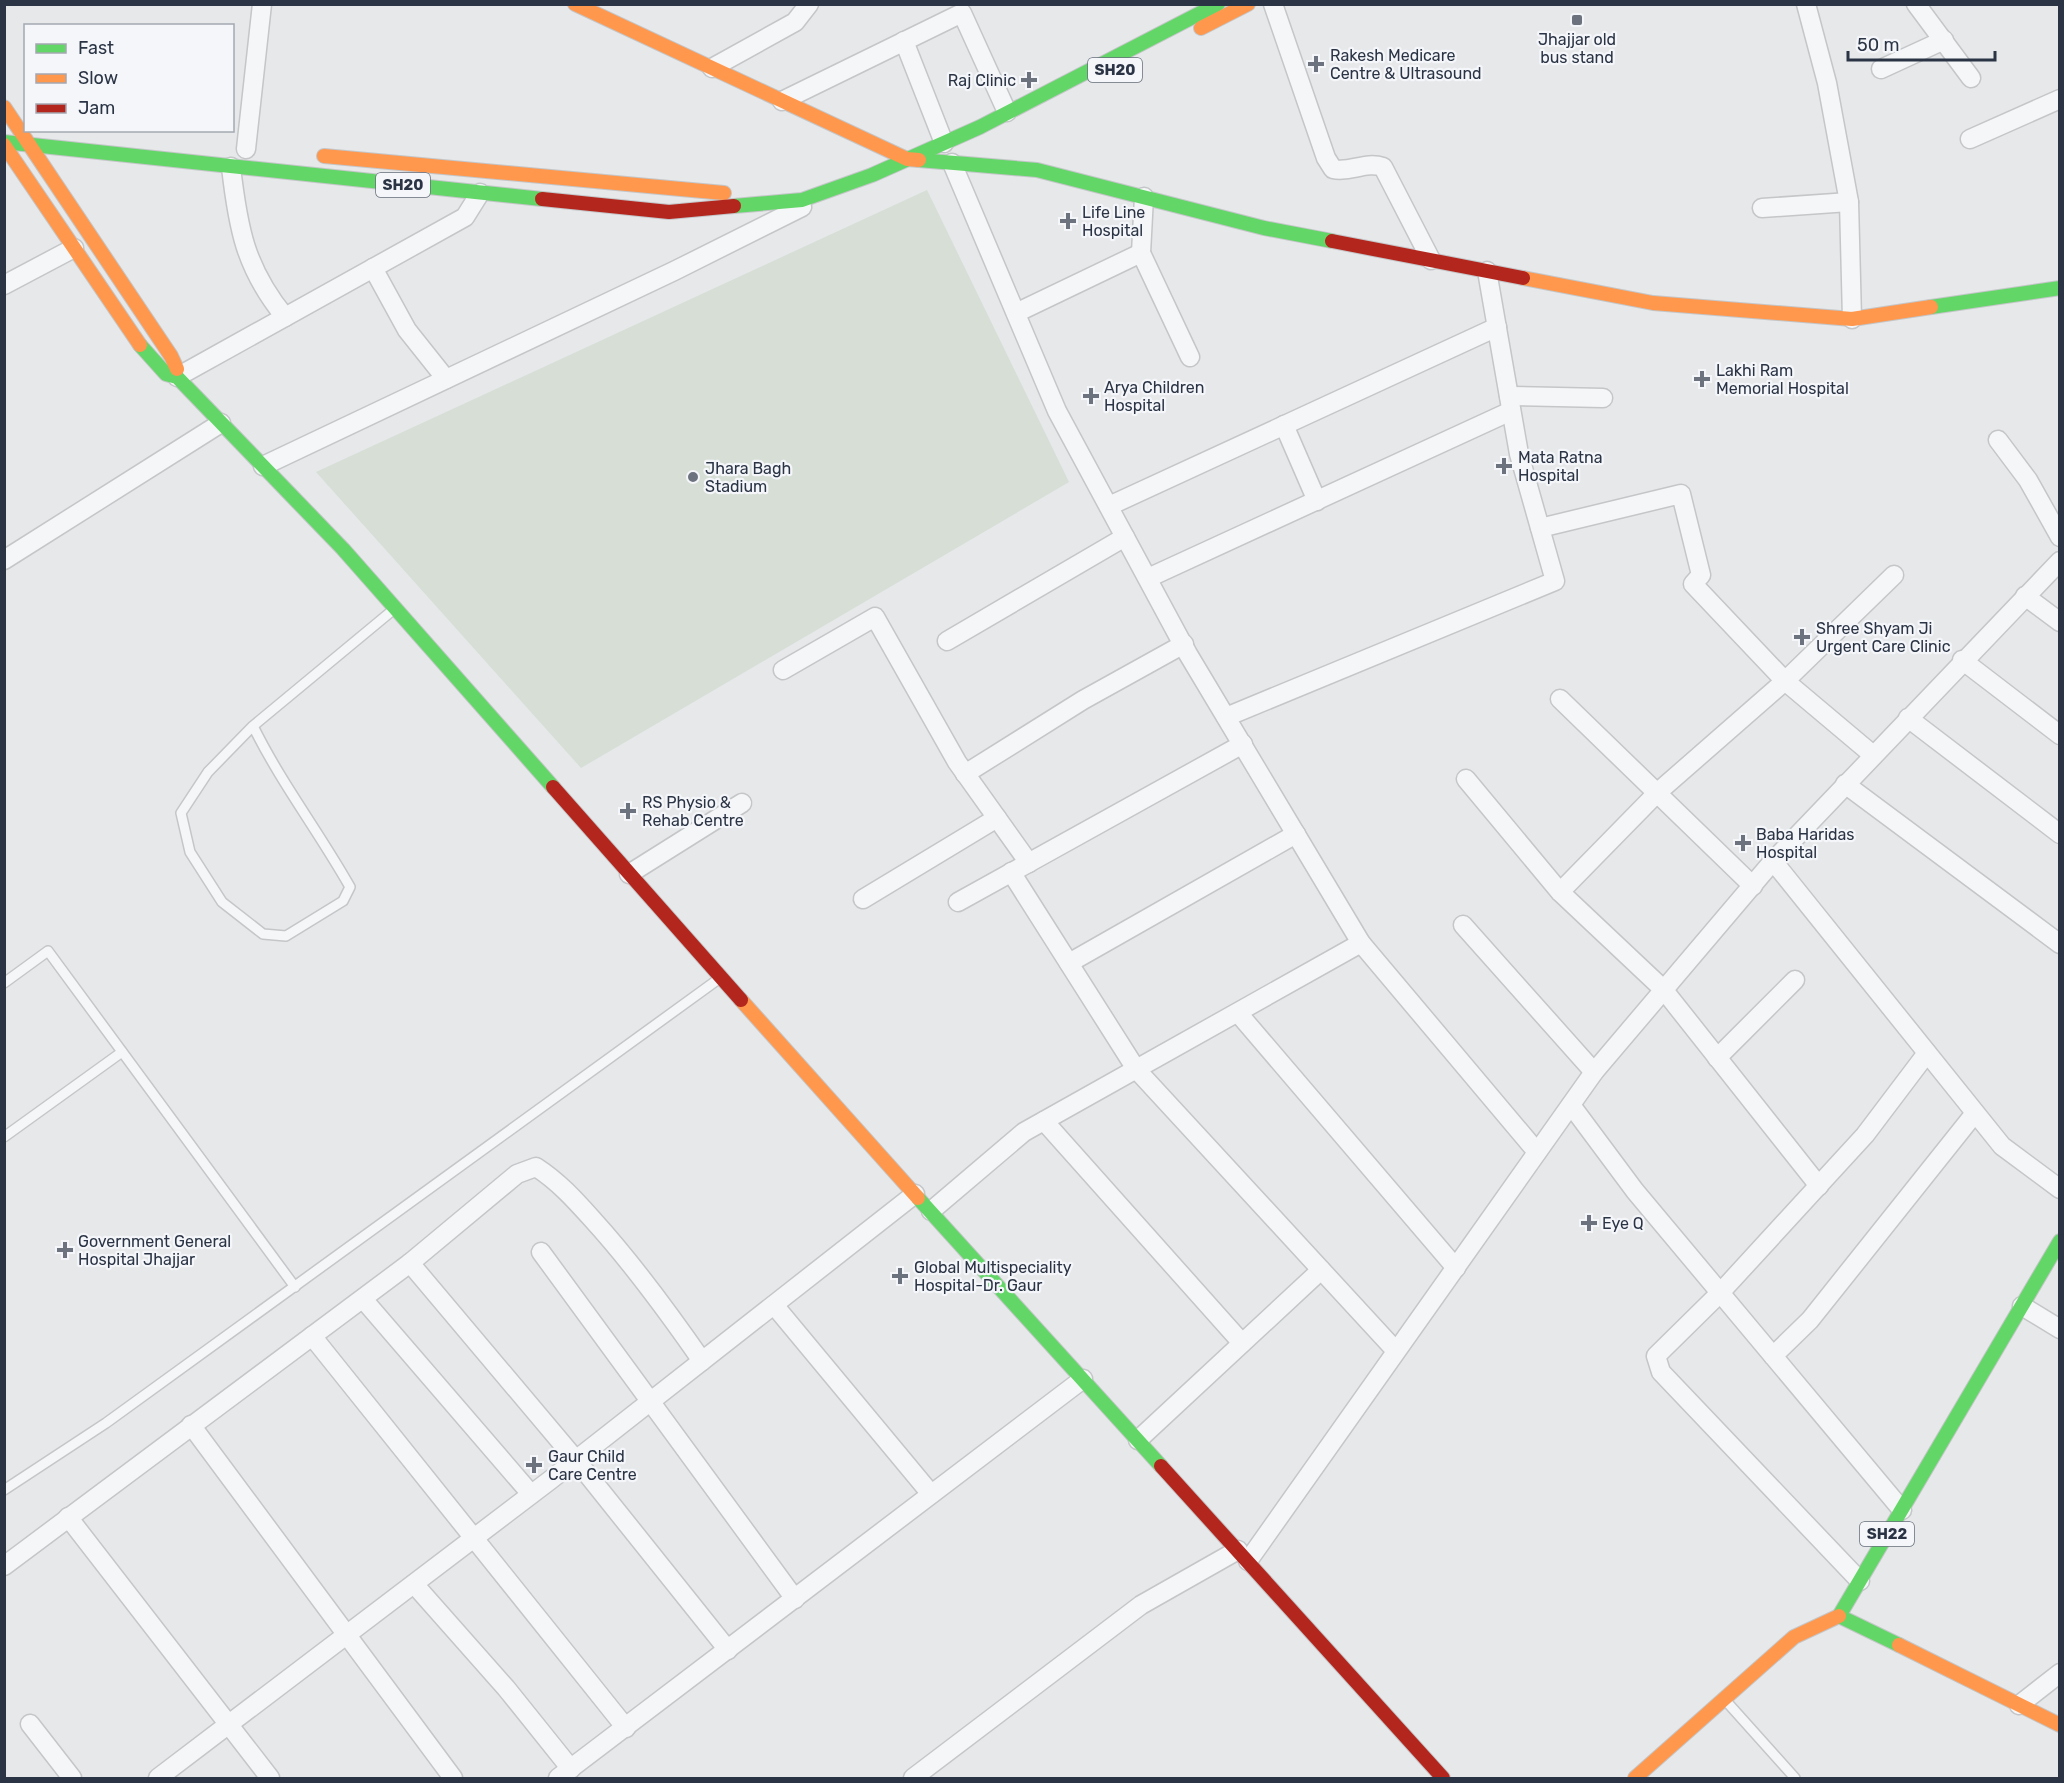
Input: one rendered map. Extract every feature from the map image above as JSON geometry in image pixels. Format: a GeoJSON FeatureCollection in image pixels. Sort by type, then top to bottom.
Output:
{"type":"FeatureCollection","features":[{"type":"Feature","properties":{"kind":"street"},"geometry":{"type":"LineString","coordinates":[[575,4],[907,159],[1037,170],[1264,228],[1653,303],[1852,319],[2060,288]]}},
{"type":"Feature","properties":{"kind":"street"},"geometry":{"type":"LineString","coordinates":[[712,68],[795,22],[809,4]]}},
{"type":"Feature","properties":{"kind":"street","name":"SH20"},"geometry":{"type":"LineString","coordinates":[[4,143],[669,212],[802,200],[836,190],[980,127],[1218,4]]}},
{"type":"Feature","properties":{"kind":"street","name":"SH20"},"geometry":{"type":"LineString","coordinates":[[980,127],[1034,110],[1248,4]]}},
{"type":"Feature","properties":{"kind":"street"},"geometry":{"type":"LineString","coordinates":[[1273,4],[1326,158],[1333,169],[1343,171],[1372,163],[1383,167],[1431,260]]}},
{"type":"Feature","properties":{"kind":"street"},"geometry":{"type":"LineString","coordinates":[[1806,4],[1827,83],[1849,202],[1852,319]]}},
{"type":"Feature","properties":{"kind":"street"},"geometry":{"type":"LineString","coordinates":[[1916,4],[1971,78]]}},
{"type":"Feature","properties":{"kind":"street"},"geometry":{"type":"LineString","coordinates":[[247,149],[260,5]]}},
{"type":"Feature","properties":{"kind":"street"},"geometry":{"type":"LineString","coordinates":[[782,101],[962,13],[1007,112]]}},
{"type":"Feature","properties":{"kind":"street"},"geometry":{"type":"LineString","coordinates":[[1881,69],[1944,40]]}},
{"type":"Feature","properties":{"kind":"street"},"geometry":{"type":"LineString","coordinates":[[904,41],[945,143]]}},
{"type":"Feature","properties":{"kind":"street"},"geometry":{"type":"LineString","coordinates":[[1970,138],[2060,99]]}},
{"type":"Feature","properties":{"kind":"street"},"geometry":{"type":"LineString","coordinates":[[4,107],[171,356],[177,366],[177,377]]}},
{"type":"Feature","properties":{"kind":"street"},"geometry":{"type":"LineString","coordinates":[[4,143],[146,353],[166,374],[177,377],[395,608],[721,978],[1443,1779]]}},
{"type":"Feature","properties":{"kind":"street","name":"SH20"},"geometry":{"type":"LineString","coordinates":[[305,154],[802,200]]}},
{"type":"Feature","properties":{"kind":"street"},"geometry":{"type":"LineString","coordinates":[[952,163],[1058,411],[1125,537],[1226,717],[1361,943],[1538,1152]]}},
{"type":"Feature","properties":{"kind":"street"},"geometry":{"type":"LineString","coordinates":[[231,167],[242,241],[258,278],[285,317]]}},
{"type":"Feature","properties":{"kind":"street"},"geometry":{"type":"LineString","coordinates":[[263,466],[674,271],[836,190]]}},
{"type":"Feature","properties":{"kind":"street"},"geometry":{"type":"LineString","coordinates":[[177,377],[465,217],[480,193]]}},
{"type":"Feature","properties":{"kind":"street"},"geometry":{"type":"LineString","coordinates":[[1144,197],[1141,253],[1190,357]]}},
{"type":"Feature","properties":{"kind":"street"},"geometry":{"type":"LineString","coordinates":[[1762,208],[1849,202]]}},
{"type":"Feature","properties":{"kind":"street"},"geometry":{"type":"LineString","coordinates":[[4,285],[74,248]]}},
{"type":"Feature","properties":{"kind":"street"},"geometry":{"type":"LineString","coordinates":[[1016,313],[1141,253]]}},
{"type":"Feature","properties":{"kind":"street"},"geometry":{"type":"LineString","coordinates":[[373,268],[407,330],[446,379]]}},
{"type":"Feature","properties":{"kind":"street"},"geometry":{"type":"LineString","coordinates":[[1226,717],[1556,581],[1519,454],[1487,271]]}},
{"type":"Feature","properties":{"kind":"street"},"geometry":{"type":"LineString","coordinates":[[1109,506],[1497,327]]}},
{"type":"Feature","properties":{"kind":"street"},"geometry":{"type":"LineString","coordinates":[[1148,578],[1317,501],[1510,404],[1604,398]]}},
{"type":"Feature","properties":{"kind":"street"},"geometry":{"type":"LineString","coordinates":[[4,560],[221,423]]}},
{"type":"Feature","properties":{"kind":"street"},"geometry":{"type":"LineString","coordinates":[[1284,425],[1317,501]]}},
{"type":"Feature","properties":{"kind":"street"},"geometry":{"type":"LineString","coordinates":[[1998,440],[2028,480],[2060,537]]}},
{"type":"Feature","properties":{"kind":"street"},"geometry":{"type":"LineString","coordinates":[[1540,528],[1682,494],[1701,575],[1692,584],[1785,681],[1873,755]]}},
{"type":"Feature","properties":{"kind":"street"},"geometry":{"type":"LineString","coordinates":[[947,640],[1125,537]]}},
{"type":"Feature","properties":{"kind":"street"},"geometry":{"type":"LineString","coordinates":[[914,1779],[1141,1605],[1243,1556],[1396,1352],[1594,1072],[1773,861],[1962,660],[2060,561]]}},
{"type":"Feature","properties":{"kind":"street"},"geometry":{"type":"LineString","coordinates":[[1560,892],[1658,792],[1785,681],[1894,575]]}},
{"type":"Feature","properties":{"kind":"street"},"geometry":{"type":"LineString","coordinates":[[2025,596],[2060,622]]}},
{"type":"Feature","properties":{"kind":"street"},"geometry":{"type":"LineString","coordinates":[[783,670],[875,617],[965,774],[1029,862]]}},
{"type":"Feature","properties":{"kind":"street"},"geometry":{"type":"LineString","coordinates":[[965,774],[1083,700],[1184,644]]}},
{"type":"Feature","properties":{"kind":"street"},"geometry":{"type":"LineString","coordinates":[[1962,660],[2060,735]]}},
{"type":"Feature","properties":{"kind":"street"},"geometry":{"type":"LineString","coordinates":[[1560,699],[1753,886]]}},
{"type":"Feature","properties":{"kind":"street"},"geometry":{"type":"LineString","coordinates":[[1908,718],[2060,834]]}},
{"type":"Feature","properties":{"kind":"street"},"geometry":{"type":"LineString","coordinates":[[958,902],[1243,744]]}},
{"type":"Feature","properties":{"kind":"street"},"geometry":{"type":"LineString","coordinates":[[1466,779],[1560,892],[1663,989],[1819,1186]]}},
{"type":"Feature","properties":{"kind":"street"},"geometry":{"type":"LineString","coordinates":[[1845,784],[2060,944]]}},
{"type":"Feature","properties":{"kind":"street"},"geometry":{"type":"LineString","coordinates":[[629,874],[742,802]]}},
{"type":"Feature","properties":{"kind":"street"},"geometry":{"type":"LineString","coordinates":[[863,899],[997,818]]}},
{"type":"Feature","properties":{"kind":"street"},"geometry":{"type":"LineString","coordinates":[[1069,963],[1296,834]]}},
{"type":"Feature","properties":{"kind":"street"},"geometry":{"type":"LineString","coordinates":[[1773,861],[2002,1146],[2060,1190]]}},
{"type":"Feature","properties":{"kind":"street"},"geometry":{"type":"LineString","coordinates":[[1011,872],[1136,1069],[1396,1352]]}},
{"type":"Feature","properties":{"kind":"street"},"geometry":{"type":"LineString","coordinates":[[1463,925],[1594,1072]]}},
{"type":"Feature","properties":{"kind":"street"},"geometry":{"type":"LineString","coordinates":[[930,1211],[1024,1132],[1361,943]]}},
{"type":"Feature","properties":{"kind":"street"},"geometry":{"type":"LineString","coordinates":[[1717,1058],[1795,980]]}},
{"type":"Feature","properties":{"kind":"street"},"geometry":{"type":"LineString","coordinates":[[1238,1012],[1456,1268]]}},
{"type":"Feature","properties":{"kind":"street"},"geometry":{"type":"LineString","coordinates":[[1860,1581],[1661,1372],[1656,1356],[1720,1293],[1865,1135],[1927,1053]]}},
{"type":"Feature","properties":{"kind":"street"},"geometry":{"type":"LineString","coordinates":[[1571,1105],[1635,1191],[1902,1510]]}},
{"type":"Feature","properties":{"kind":"street"},"geometry":{"type":"LineString","coordinates":[[1773,1356],[1810,1320],[1975,1113]]}},
{"type":"Feature","properties":{"kind":"street"},"geometry":{"type":"LineString","coordinates":[[1044,1121],[1242,1343]]}},
{"type":"Feature","properties":{"kind":"street"},"geometry":{"type":"LineString","coordinates":[[4,1566],[363,1299],[518,1174],[537,1167],[558,1181],[614,1243],[660,1300],[702,1361]]}},
{"type":"Feature","properties":{"kind":"street"},"geometry":{"type":"LineString","coordinates":[[158,1779],[576,1460],[915,1194]]}},
{"type":"Feature","properties":{"kind":"street","name":"SH22"},"geometry":{"type":"LineString","coordinates":[[1839,1616],[2060,1241]]}},
{"type":"Feature","properties":{"kind":"street"},"geometry":{"type":"LineString","coordinates":[[541,1252],[652,1400],[795,1599]]}},
{"type":"Feature","properties":{"kind":"street"},"geometry":{"type":"LineString","coordinates":[[410,1263],[576,1460],[728,1650]]}},
{"type":"Feature","properties":{"kind":"street"},"geometry":{"type":"LineString","coordinates":[[1138,1440],[1321,1270]]}},
{"type":"Feature","properties":{"kind":"street"},"geometry":{"type":"LineString","coordinates":[[363,1299],[531,1494]]}},
{"type":"Feature","properties":{"kind":"street"},"geometry":{"type":"LineString","coordinates":[[774,1305],[931,1494]]}},
{"type":"Feature","properties":{"kind":"street"},"geometry":{"type":"LineString","coordinates":[[2022,1306],[2060,1329]]}},
{"type":"Feature","properties":{"kind":"street"},"geometry":{"type":"LineString","coordinates":[[312,1336],[626,1728]]}},
{"type":"Feature","properties":{"kind":"street"},"geometry":{"type":"LineString","coordinates":[[414,1584],[506,1688],[564,1774],[1083,1379]]}},
{"type":"Feature","properties":{"kind":"street"},"geometry":{"type":"LineString","coordinates":[[191,1425],[453,1779]]}},
{"type":"Feature","properties":{"kind":"street"},"geometry":{"type":"LineString","coordinates":[[68,1517],[270,1779]]}},
{"type":"Feature","properties":{"kind":"street"},"geometry":{"type":"LineString","coordinates":[[1635,1779],[1794,1637],[1839,1616],[2060,1725]]}},
{"type":"Feature","properties":{"kind":"street"},"geometry":{"type":"LineString","coordinates":[[2019,1705],[2060,1673]]}},
{"type":"Feature","properties":{"kind":"street"},"geometry":{"type":"LineString","coordinates":[[30,1724],[72,1779]]}},
{"type":"Feature","properties":{"kind":"lane"},"geometry":{"type":"LineString","coordinates":[[253,726],[274,768],[321,836],[350,887],[343,901],[286,936],[263,934],[222,902],[190,852],[181,813],[208,772],[253,726],[395,608]]}},
{"type":"Feature","properties":{"kind":"lane"},"geometry":{"type":"LineString","coordinates":[[4,983],[48,951],[295,1287]]}},
{"type":"Feature","properties":{"kind":"lane"},"geometry":{"type":"LineString","coordinates":[[4,1490],[106,1423],[721,978]]}},
{"type":"Feature","properties":{"kind":"lane"},"geometry":{"type":"LineString","coordinates":[[4,1137],[122,1052]]}},
{"type":"Feature","properties":{"kind":"lane"},"geometry":{"type":"LineString","coordinates":[[1724,1699],[1795,1779]]}},
{"type":"Feature","properties":{"kind":"shaded area","name":"Jhara Bagh Stadium"},"geometry":{"type":"Polygon","coordinates":[[[927,190],[1069,482],[581,768],[316,472],[927,190]]]}},
{"type":"Feature","properties":{"kind":"traffic: fast"},"geometry":{"type":"LineString","coordinates":[[734,206],[802,200],[872,175],[980,127],[1218,4]]}},
{"type":"Feature","properties":{"kind":"traffic: fast"},"geometry":{"type":"LineString","coordinates":[[4,142],[542,199]]}},
{"type":"Feature","properties":{"kind":"traffic: fast"},"geometry":{"type":"LineString","coordinates":[[919,160],[1037,170],[1264,228],[1332,241]]}},
{"type":"Feature","properties":{"kind":"traffic: fast"},"geometry":{"type":"LineString","coordinates":[[1931,307],[2060,288]]}},
{"type":"Feature","properties":{"kind":"traffic: fast"},"geometry":{"type":"LineString","coordinates":[[140,345],[166,374],[177,377],[343,549],[553,787]]}},
{"type":"Feature","properties":{"kind":"traffic: fast"},"geometry":{"type":"LineString","coordinates":[[918,1198],[1161,1466]]}},
{"type":"Feature","properties":{"kind":"traffic: fast"},"geometry":{"type":"LineString","coordinates":[[1899,1645],[1839,1616],[2060,1241]]}},
{"type":"Feature","properties":{"kind":"traffic: slow"},"geometry":{"type":"LineString","coordinates":[[575,4],[907,159],[919,160]]}},
{"type":"Feature","properties":{"kind":"traffic: slow"},"geometry":{"type":"LineString","coordinates":[[1201,28],[1248,4]]}},
{"type":"Feature","properties":{"kind":"traffic: slow"},"geometry":{"type":"LineString","coordinates":[[4,107],[171,356],[177,369]]}},
{"type":"Feature","properties":{"kind":"traffic: slow"},"geometry":{"type":"LineString","coordinates":[[4,145],[140,345]]}},
{"type":"Feature","properties":{"kind":"traffic: slow"},"geometry":{"type":"LineString","coordinates":[[324,156],[724,193]]}},
{"type":"Feature","properties":{"kind":"traffic: slow"},"geometry":{"type":"LineString","coordinates":[[1523,278],[1653,303],[1852,319],[1931,307]]}},
{"type":"Feature","properties":{"kind":"traffic: slow"},"geometry":{"type":"LineString","coordinates":[[741,1000],[918,1198]]}},
{"type":"Feature","properties":{"kind":"traffic: slow"},"geometry":{"type":"LineString","coordinates":[[1635,1778],[1794,1637],[1839,1616]]}},
{"type":"Feature","properties":{"kind":"traffic: slow"},"geometry":{"type":"LineString","coordinates":[[1899,1645],[2060,1725]]}},
{"type":"Feature","properties":{"kind":"traffic: jam"},"geometry":{"type":"LineString","coordinates":[[542,199],[669,212],[734,206]]}},
{"type":"Feature","properties":{"kind":"traffic: jam"},"geometry":{"type":"LineString","coordinates":[[1332,241],[1523,278]]}},
{"type":"Feature","properties":{"kind":"traffic: jam"},"geometry":{"type":"LineString","coordinates":[[553,787],[741,1000]]}},
{"type":"Feature","properties":{"kind":"traffic: jam"},"geometry":{"type":"LineString","coordinates":[[1161,1466],[1443,1778]]}},
{"type":"Feature","properties":{"kind":"place","name":"Jhajjar old bus stand"},"geometry":{"type":"Point","coordinates":[1577,20]}},
{"type":"Feature","properties":{"kind":"place","name":"Rakesh Medicare Centre & Ultrasound"},"geometry":{"type":"Point","coordinates":[1316,64]}},
{"type":"Feature","properties":{"kind":"place","name":"Raj Clinic"},"geometry":{"type":"Point","coordinates":[1029,80]}},
{"type":"Feature","properties":{"kind":"place","name":"Life Line Hospital"},"geometry":{"type":"Point","coordinates":[1068,221]}},
{"type":"Feature","properties":{"kind":"place","name":"Lakhi Ram Memorial Hospital"},"geometry":{"type":"Point","coordinates":[1702,379]}},
{"type":"Feature","properties":{"kind":"place","name":"Arya Children Hospital"},"geometry":{"type":"Point","coordinates":[1091,396]}},
{"type":"Feature","properties":{"kind":"place","name":"Mata Ratna Hospital"},"geometry":{"type":"Point","coordinates":[1504,466]}},
{"type":"Feature","properties":{"kind":"place","name":"Jhara Bagh Stadium"},"geometry":{"type":"Point","coordinates":[693,477]}},
{"type":"Feature","properties":{"kind":"place","name":"Shree Shyam Ji Urgent Care Clinic"},"geometry":{"type":"Point","coordinates":[1802,637]}},
{"type":"Feature","properties":{"kind":"place","name":"RS Physio & Rehab Centre"},"geometry":{"type":"Point","coordinates":[628,811]}},
{"type":"Feature","properties":{"kind":"place","name":"Baba Haridas Hospital"},"geometry":{"type":"Point","coordinates":[1743,843]}},
{"type":"Feature","properties":{"kind":"place","name":"Eye Q"},"geometry":{"type":"Point","coordinates":[1589,1223]}},
{"type":"Feature","properties":{"kind":"place","name":"Government General Hospital Jhajjar"},"geometry":{"type":"Point","coordinates":[65,1250]}},
{"type":"Feature","properties":{"kind":"place","name":"Global Multispeciality Hospital-Dr. Gaur"},"geometry":{"type":"Point","coordinates":[900,1276]}},
{"type":"Feature","properties":{"kind":"place","name":"Gaur Child Care Centre"},"geometry":{"type":"Point","coordinates":[534,1465]}}]}
